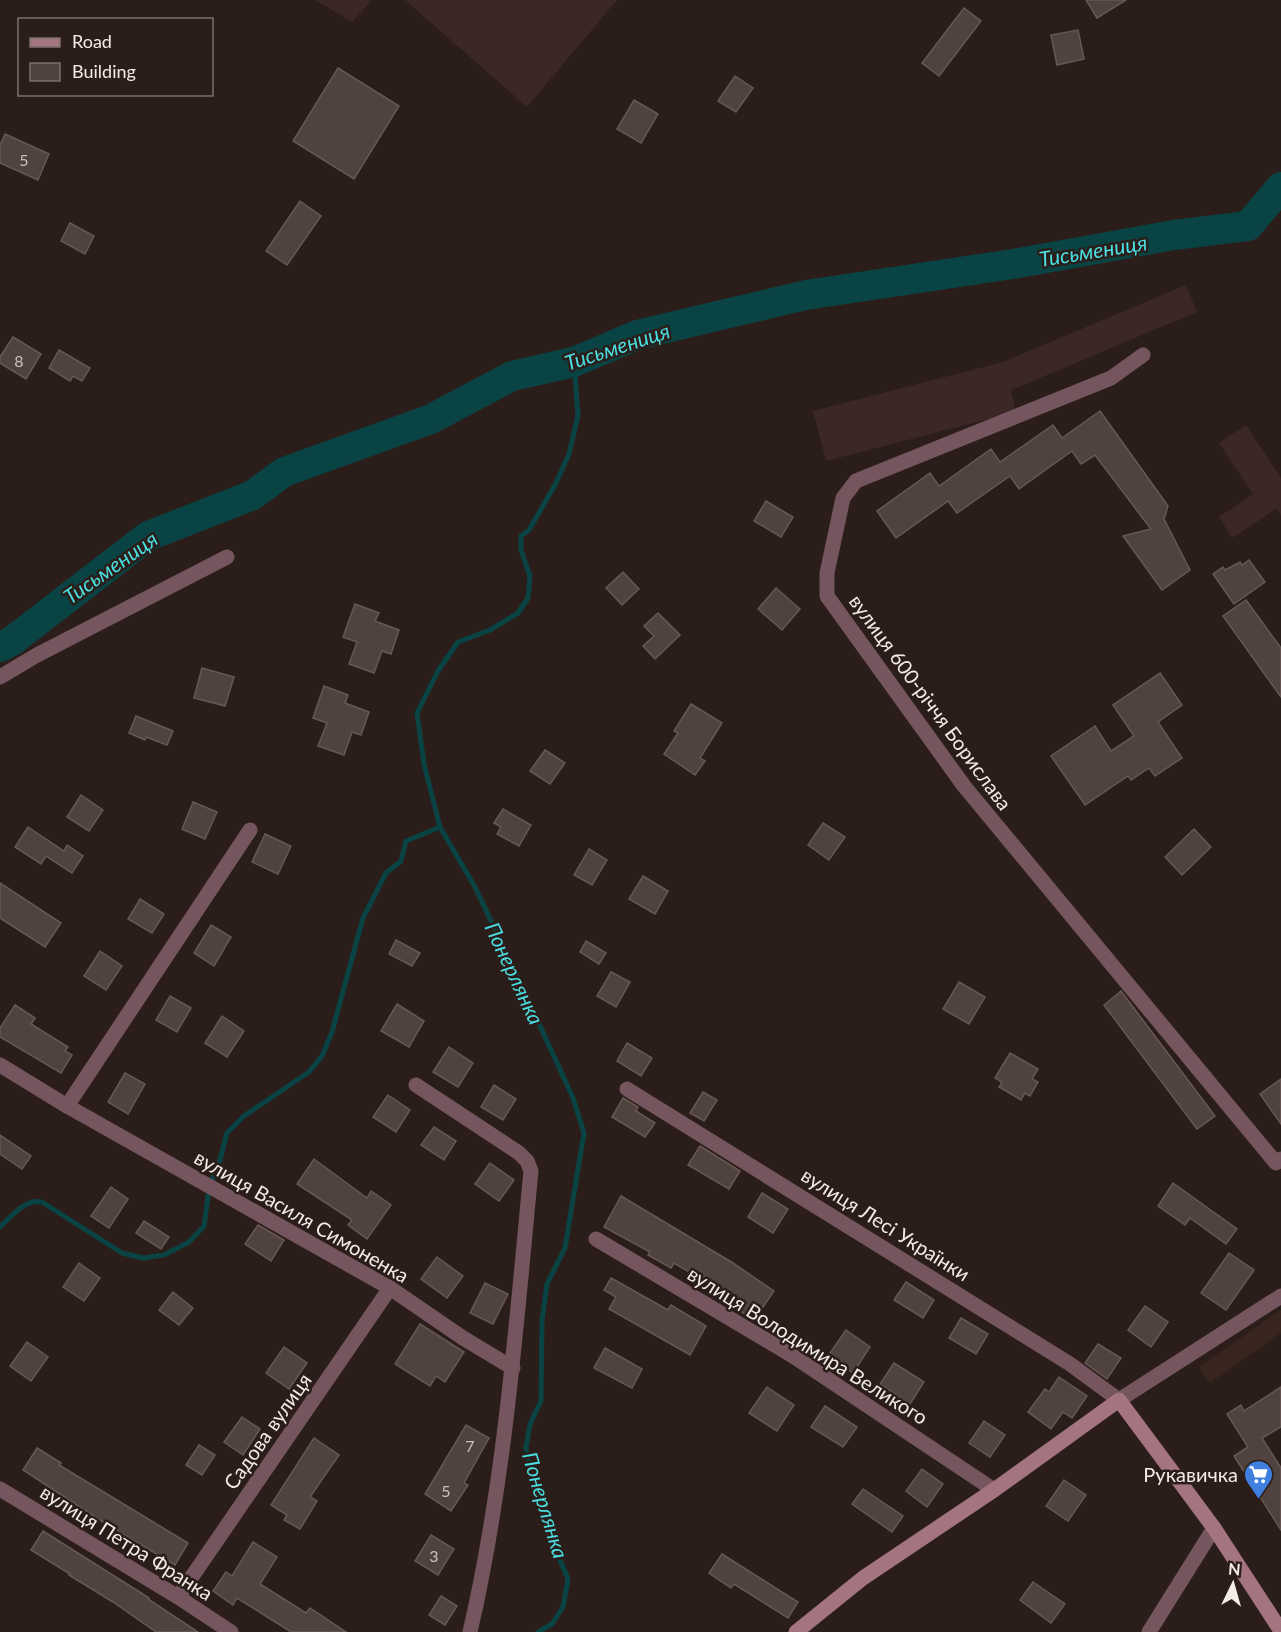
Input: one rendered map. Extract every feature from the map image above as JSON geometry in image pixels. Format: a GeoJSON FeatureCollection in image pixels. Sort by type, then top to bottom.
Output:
{"type":"FeatureCollection","features":[{"type":"Feature","properties":{"kind":"street","name":"вулиця 600-річчя Борислава"},"geometry":{"type":"LineString","coordinates":[[1143,355],[1111,378],[856,481],[843,498],[827,573],[827,596],[964,786],[1275,1163],[1281,1159]]}},
{"type":"Feature","properties":{"kind":"street"},"geometry":{"type":"LineString","coordinates":[[0,677],[37,655],[226,557]]}},
{"type":"Feature","properties":{"kind":"street"},"geometry":{"type":"LineString","coordinates":[[67,1106],[250,830]]}},
{"type":"Feature","properties":{"kind":"street","name":"вулиця Василя Симоненка"},"geometry":{"type":"LineString","coordinates":[[0,1065],[187,1175],[390,1288],[463,1338],[513,1368]]}},
{"type":"Feature","properties":{"kind":"street"},"geometry":{"type":"LineString","coordinates":[[416,1085],[519,1153],[527,1161],[531,1171],[513,1368],[482,1581],[470,1632]]}},
{"type":"Feature","properties":{"kind":"street","name":"вулиця Лесі Українки"},"geometry":{"type":"LineString","coordinates":[[627,1089],[1070,1364],[1119,1400]]}},
{"type":"Feature","properties":{"kind":"street","name":"вулиця Володимира Великого"},"geometry":{"type":"LineString","coordinates":[[596,1239],[793,1356],[994,1490]]}},
{"type":"Feature","properties":{"kind":"street","name":"Садова вулиця"},"geometry":{"type":"LineString","coordinates":[[178,1597],[390,1288]]}},
{"type":"Feature","properties":{"kind":"street"},"geometry":{"type":"LineString","coordinates":[[796,1632],[863,1578],[994,1490],[1119,1400],[1281,1296]]}},
{"type":"Feature","properties":{"kind":"street"},"geometry":{"type":"LineString","coordinates":[[1119,1400],[1214,1528],[1281,1631]]}},
{"type":"Feature","properties":{"kind":"street","name":"вулиця Петра Франка"},"geometry":{"type":"LineString","coordinates":[[0,1489],[178,1597],[231,1632]]}},
{"type":"Feature","properties":{"kind":"street"},"geometry":{"type":"LineString","coordinates":[[1149,1632],[1214,1528]]}},
{"type":"Feature","properties":{"kind":"shaded area"},"geometry":{"type":"Polygon","coordinates":[[[315,0],[372,0],[352,22],[315,0]]]}},
{"type":"Feature","properties":{"kind":"shaded area"},"geometry":{"type":"Polygon","coordinates":[[[405,0],[617,0],[527,107],[405,0]]]}},
{"type":"Feature","properties":{"kind":"shaded area"},"geometry":{"type":"Polygon","coordinates":[[[1186,285],[1197,312],[1011,390],[1016,412],[826,461],[813,411],[1003,362],[1186,285]]]}},
{"type":"Feature","properties":{"kind":"shaded area"},"geometry":{"type":"Polygon","coordinates":[[[1246,425],[1281,478],[1281,515],[1276,509],[1232,538],[1219,517],[1253,494],[1219,443],[1246,425]]]}},
{"type":"Feature","properties":{"kind":"shaded area"},"geometry":{"type":"Polygon","coordinates":[[[1281,1310],[1281,1333],[1210,1383],[1199,1367],[1281,1310]]]}},
{"type":"Feature","properties":{"kind":"building"},"geometry":{"type":"Polygon","coordinates":[[[1086,0],[1126,0],[1097,18],[1086,0]]]}},
{"type":"Feature","properties":{"kind":"building"},"geometry":{"type":"Polygon","coordinates":[[[964,8],[981,21],[939,76],[922,63],[964,8]]]}},
{"type":"Feature","properties":{"kind":"building"},"geometry":{"type":"Polygon","coordinates":[[[1078,30],[1084,59],[1057,65],[1051,35],[1078,30]]]}},
{"type":"Feature","properties":{"kind":"building"},"geometry":{"type":"Polygon","coordinates":[[[338,68],[399,106],[354,179],[293,141],[338,68]]]}},
{"type":"Feature","properties":{"kind":"building"},"geometry":{"type":"Polygon","coordinates":[[[735,76],[753,88],[736,112],[718,101],[735,76]]]}},
{"type":"Feature","properties":{"kind":"building"},"geometry":{"type":"Polygon","coordinates":[[[634,100],[658,114],[641,143],[617,129],[634,100]]]}},
{"type":"Feature","properties":{"kind":"building"},"geometry":{"type":"Polygon","coordinates":[[[5,134],[49,154],[38,180],[0,163],[0,145],[5,134]]]}},
{"type":"Feature","properties":{"kind":"building"},"geometry":{"type":"Polygon","coordinates":[[[300,201],[321,216],[287,265],[266,251],[300,201]]]}},
{"type":"Feature","properties":{"kind":"building"},"geometry":{"type":"Polygon","coordinates":[[[70,223],[94,236],[85,254],[61,241],[70,223]]]}},
{"type":"Feature","properties":{"kind":"building"},"geometry":{"type":"Polygon","coordinates":[[[13,337],[41,354],[26,379],[0,363],[0,357],[13,337]]]}},
{"type":"Feature","properties":{"kind":"building"},"geometry":{"type":"Polygon","coordinates":[[[59,350],[90,368],[82,381],[73,376],[70,381],[49,368],[59,350]]]}},
{"type":"Feature","properties":{"kind":"building"},"geometry":{"type":"Polygon","coordinates":[[[1100,411],[1168,506],[1164,519],[1190,570],[1162,590],[1123,536],[1151,529],[1095,455],[1081,464],[1072,451],[1019,489],[1010,476],[957,513],[948,501],[896,538],[877,511],[930,473],[939,486],[991,449],[1000,462],[1053,425],[1062,438],[1100,411]]]}},
{"type":"Feature","properties":{"kind":"building"},"geometry":{"type":"Polygon","coordinates":[[[766,501],[793,517],[781,537],[754,521],[766,501]]]}},
{"type":"Feature","properties":{"kind":"building"},"geometry":{"type":"Polygon","coordinates":[[[1249,560],[1265,582],[1234,604],[1213,574],[1223,567],[1225,570],[1240,562],[1242,565],[1249,560]]]}},
{"type":"Feature","properties":{"kind":"building"},"geometry":{"type":"Polygon","coordinates":[[[623,572],[639,589],[622,605],[606,588],[623,572]]]}},
{"type":"Feature","properties":{"kind":"building"},"geometry":{"type":"Polygon","coordinates":[[[776,588],[800,609],[782,630],[758,609],[776,588]]]}},
{"type":"Feature","properties":{"kind":"building"},"geometry":{"type":"Polygon","coordinates":[[[1246,600],[1281,648],[1281,697],[1223,616],[1246,600]]]}},
{"type":"Feature","properties":{"kind":"building"},"geometry":{"type":"Polygon","coordinates":[[[355,604],[379,613],[375,621],[399,630],[391,654],[382,651],[374,673],[349,664],[357,642],[343,637],[355,604]]]}},
{"type":"Feature","properties":{"kind":"building"},"geometry":{"type":"Polygon","coordinates":[[[658,613],[680,635],[655,659],[643,646],[654,636],[644,626],[658,613]]]}},
{"type":"Feature","properties":{"kind":"building"},"geometry":{"type":"Polygon","coordinates":[[[202,668],[234,677],[225,706],[194,698],[202,668]]]}},
{"type":"Feature","properties":{"kind":"building"},"geometry":{"type":"Polygon","coordinates":[[[1160,673],[1182,705],[1158,722],[1182,758],[1155,776],[1149,768],[1131,780],[1128,776],[1085,805],[1051,756],[1095,726],[1111,751],[1134,736],[1113,705],[1160,673]]]}},
{"type":"Feature","properties":{"kind":"building"},"geometry":{"type":"Polygon","coordinates":[[[324,686],[348,695],[345,703],[369,712],[361,735],[352,732],[344,755],[318,746],[327,723],[313,718],[324,686]]]}},
{"type":"Feature","properties":{"kind":"building"},"geometry":{"type":"Polygon","coordinates":[[[691,704],[722,723],[700,758],[705,761],[695,775],[664,754],[678,733],[674,731],[691,704]]]}},
{"type":"Feature","properties":{"kind":"building"},"geometry":{"type":"Polygon","coordinates":[[[136,716],[173,731],[167,745],[146,737],[145,740],[129,733],[136,716]]]}},
{"type":"Feature","properties":{"kind":"building"},"geometry":{"type":"Polygon","coordinates":[[[545,750],[565,763],[550,784],[530,771],[545,750]]]}},
{"type":"Feature","properties":{"kind":"building"},"geometry":{"type":"Polygon","coordinates":[[[81,795],[103,810],[89,831],[67,817],[81,795]]]}},
{"type":"Feature","properties":{"kind":"building"},"geometry":{"type":"Polygon","coordinates":[[[193,802],[217,812],[205,839],[182,829],[193,802]]]}},
{"type":"Feature","properties":{"kind":"building"},"geometry":{"type":"Polygon","coordinates":[[[503,809],[531,825],[519,846],[497,834],[501,827],[494,823],[503,809]]]}},
{"type":"Feature","properties":{"kind":"building"},"geometry":{"type":"Polygon","coordinates":[[[823,823],[845,837],[829,860],[808,845],[823,823]]]}},
{"type":"Feature","properties":{"kind":"building"},"geometry":{"type":"Polygon","coordinates":[[[28,827],[64,851],[67,845],[83,856],[72,873],[46,856],[41,864],[15,847],[28,827]]]}},
{"type":"Feature","properties":{"kind":"building"},"geometry":{"type":"Polygon","coordinates":[[[1194,829],[1211,847],[1182,875],[1165,857],[1194,829]]]}},
{"type":"Feature","properties":{"kind":"building"},"geometry":{"type":"Polygon","coordinates":[[[265,834],[291,846],[278,874],[252,862],[265,834]]]}},
{"type":"Feature","properties":{"kind":"building"},"geometry":{"type":"Polygon","coordinates":[[[589,849],[607,860],[592,885],[574,875],[589,849]]]}},
{"type":"Feature","properties":{"kind":"building"},"geometry":{"type":"Polygon","coordinates":[[[643,876],[668,891],[655,914],[629,899],[643,876]]]}},
{"type":"Feature","properties":{"kind":"building"},"geometry":{"type":"Polygon","coordinates":[[[0,883],[61,923],[45,947],[0,918],[0,883]]]}},
{"type":"Feature","properties":{"kind":"building"},"geometry":{"type":"Polygon","coordinates":[[[140,899],[164,914],[152,933],[128,919],[140,899]]]}},
{"type":"Feature","properties":{"kind":"building"},"geometry":{"type":"Polygon","coordinates":[[[211,925],[231,937],[214,966],[194,953],[211,925]]]}},
{"type":"Feature","properties":{"kind":"building"},"geometry":{"type":"Polygon","coordinates":[[[396,940],[420,953],[412,966],[389,954],[396,940]]]}},
{"type":"Feature","properties":{"kind":"building"},"geometry":{"type":"Polygon","coordinates":[[[586,941],[606,953],[599,964],[580,952],[586,941]]]}},
{"type":"Feature","properties":{"kind":"building"},"geometry":{"type":"Polygon","coordinates":[[[100,951],[122,966],[106,990],[84,976],[100,951]]]}},
{"type":"Feature","properties":{"kind":"building"},"geometry":{"type":"Polygon","coordinates":[[[611,972],[630,982],[616,1007],[597,996],[611,972]]]}},
{"type":"Feature","properties":{"kind":"building"},"geometry":{"type":"Polygon","coordinates":[[[959,982],[985,997],[969,1024],[943,1009],[959,982]]]}},
{"type":"Feature","properties":{"kind":"building"},"geometry":{"type":"Polygon","coordinates":[[[1121,991],[1215,1116],[1197,1129],[1104,1005],[1121,991]]]}},
{"type":"Feature","properties":{"kind":"building"},"geometry":{"type":"Polygon","coordinates":[[[170,996],[191,1008],[177,1032],[156,1020],[170,996]]]}},
{"type":"Feature","properties":{"kind":"building"},"geometry":{"type":"Polygon","coordinates":[[[397,1004],[424,1021],[409,1047],[381,1031],[397,1004]]]}},
{"type":"Feature","properties":{"kind":"building"},"geometry":{"type":"Polygon","coordinates":[[[15,1005],[35,1018],[31,1024],[68,1047],[65,1051],[72,1055],[61,1073],[0,1037],[0,1028],[15,1005]]]}},
{"type":"Feature","properties":{"kind":"building"},"geometry":{"type":"Polygon","coordinates":[[[222,1016],[244,1031],[227,1057],[205,1043],[222,1016]]]}},
{"type":"Feature","properties":{"kind":"building"},"geometry":{"type":"Polygon","coordinates":[[[627,1043],[652,1058],[641,1076],[617,1061],[627,1043]]]}},
{"type":"Feature","properties":{"kind":"building"},"geometry":{"type":"Polygon","coordinates":[[[449,1047],[473,1063],[458,1087],[433,1072],[449,1047]]]}},
{"type":"Feature","properties":{"kind":"building"},"geometry":{"type":"Polygon","coordinates":[[[1010,1053],[1038,1069],[1032,1079],[1038,1082],[1030,1096],[1025,1093],[1021,1100],[999,1087],[1002,1082],[995,1078],[1010,1053]]]}},
{"type":"Feature","properties":{"kind":"building"},"geometry":{"type":"Polygon","coordinates":[[[125,1073],[145,1084],[128,1114],[108,1102],[125,1073]]]}},
{"type":"Feature","properties":{"kind":"building"},"geometry":{"type":"Polygon","coordinates":[[[1281,1079],[1281,1124],[1260,1094],[1281,1079]]]}},
{"type":"Feature","properties":{"kind":"building"},"geometry":{"type":"Polygon","coordinates":[[[494,1085],[516,1099],[503,1120],[481,1107],[494,1085]]]}},
{"type":"Feature","properties":{"kind":"building"},"geometry":{"type":"Polygon","coordinates":[[[703,1092],[717,1100],[704,1121],[690,1113],[703,1092]]]}},
{"type":"Feature","properties":{"kind":"building"},"geometry":{"type":"Polygon","coordinates":[[[388,1095],[410,1110],[396,1132],[373,1117],[388,1095]]]}},
{"type":"Feature","properties":{"kind":"building"},"geometry":{"type":"Polygon","coordinates":[[[623,1098],[638,1107],[636,1111],[655,1123],[645,1137],[612,1117],[623,1098]]]}},
{"type":"Feature","properties":{"kind":"building"},"geometry":{"type":"Polygon","coordinates":[[[434,1127],[456,1141],[444,1160],[421,1145],[434,1127]]]}},
{"type":"Feature","properties":{"kind":"building"},"geometry":{"type":"Polygon","coordinates":[[[0,1135],[31,1156],[22,1169],[0,1154],[0,1135]]]}},
{"type":"Feature","properties":{"kind":"building"},"geometry":{"type":"Polygon","coordinates":[[[700,1146],[740,1171],[729,1189],[688,1165],[700,1146]]]}},
{"type":"Feature","properties":{"kind":"building"},"geometry":{"type":"Polygon","coordinates":[[[314,1159],[367,1198],[371,1191],[391,1205],[367,1239],[348,1225],[352,1220],[297,1184],[314,1159]]]}},
{"type":"Feature","properties":{"kind":"building"},"geometry":{"type":"Polygon","coordinates":[[[490,1163],[514,1180],[499,1201],[475,1184],[490,1163]]]}},
{"type":"Feature","properties":{"kind":"building"},"geometry":{"type":"Polygon","coordinates":[[[1173,1183],[1237,1229],[1226,1244],[1190,1218],[1185,1225],[1158,1206],[1173,1183]]]}},
{"type":"Feature","properties":{"kind":"building"},"geometry":{"type":"Polygon","coordinates":[[[111,1187],[128,1199],[109,1228],[91,1216],[111,1187]]]}},
{"type":"Feature","properties":{"kind":"building"},"geometry":{"type":"Polygon","coordinates":[[[762,1193],[788,1209],[773,1233],[748,1217],[762,1193]]]}},
{"type":"Feature","properties":{"kind":"building"},"geometry":{"type":"Polygon","coordinates":[[[621,1196],[733,1263],[774,1291],[754,1320],[725,1301],[728,1295],[674,1263],[671,1268],[648,1255],[650,1252],[604,1227],[621,1196]]]}},
{"type":"Feature","properties":{"kind":"building"},"geometry":{"type":"Polygon","coordinates":[[[144,1221],[169,1237],[161,1249],[136,1233],[144,1221]]]}},
{"type":"Feature","properties":{"kind":"building"},"geometry":{"type":"Polygon","coordinates":[[[258,1225],[284,1240],[271,1261],[245,1244],[258,1225]]]}},
{"type":"Feature","properties":{"kind":"building"},"geometry":{"type":"Polygon","coordinates":[[[1229,1253],[1254,1270],[1226,1310],[1201,1293],[1229,1253]]]}},
{"type":"Feature","properties":{"kind":"building"},"geometry":{"type":"Polygon","coordinates":[[[437,1257],[463,1276],[447,1298],[421,1279],[437,1257]]]}},
{"type":"Feature","properties":{"kind":"building"},"geometry":{"type":"Polygon","coordinates":[[[79,1263],[100,1278],[84,1301],[63,1287],[79,1263]]]}},
{"type":"Feature","properties":{"kind":"building"},"geometry":{"type":"Polygon","coordinates":[[[611,1278],[668,1310],[671,1305],[706,1326],[690,1355],[609,1309],[616,1297],[604,1290],[611,1278]]]}},
{"type":"Feature","properties":{"kind":"building"},"geometry":{"type":"Polygon","coordinates":[[[906,1282],[934,1300],[923,1318],[894,1300],[906,1282]]]}},
{"type":"Feature","properties":{"kind":"building"},"geometry":{"type":"Polygon","coordinates":[[[485,1283],[508,1294],[493,1324],[470,1313],[485,1283]]]}},
{"type":"Feature","properties":{"kind":"building"},"geometry":{"type":"Polygon","coordinates":[[[173,1292],[193,1308],[179,1325],[159,1310],[173,1292]]]}},
{"type":"Feature","properties":{"kind":"building"},"geometry":{"type":"Polygon","coordinates":[[[1145,1306],[1168,1322],[1151,1347],[1128,1330],[1145,1306]]]}},
{"type":"Feature","properties":{"kind":"building"},"geometry":{"type":"Polygon","coordinates":[[[961,1318],[988,1334],[976,1354],[949,1338],[961,1318]]]}},
{"type":"Feature","properties":{"kind":"building"},"geometry":{"type":"Polygon","coordinates":[[[420,1324],[464,1352],[445,1382],[436,1376],[430,1386],[395,1364],[420,1324]]]}},
{"type":"Feature","properties":{"kind":"building"},"geometry":{"type":"Polygon","coordinates":[[[846,1330],[870,1347],[853,1373],[828,1356],[846,1330]]]}},
{"type":"Feature","properties":{"kind":"building"},"geometry":{"type":"Polygon","coordinates":[[[27,1342],[48,1357],[31,1381],[10,1366],[27,1342]]]}},
{"type":"Feature","properties":{"kind":"building"},"geometry":{"type":"Polygon","coordinates":[[[1098,1344],[1121,1358],[1107,1379],[1085,1363],[1098,1344]]]}},
{"type":"Feature","properties":{"kind":"building"},"geometry":{"type":"Polygon","coordinates":[[[284,1347],[307,1363],[289,1389],[266,1373],[284,1347]]]}},
{"type":"Feature","properties":{"kind":"building"},"geometry":{"type":"Polygon","coordinates":[[[605,1348],[642,1369],[632,1388],[594,1368],[605,1348]]]}},
{"type":"Feature","properties":{"kind":"building"},"geometry":{"type":"Polygon","coordinates":[[[894,1363],[924,1382],[910,1404],[880,1384],[894,1363]]]}},
{"type":"Feature","properties":{"kind":"building"},"geometry":{"type":"Polygon","coordinates":[[[1059,1377],[1087,1396],[1072,1418],[1063,1412],[1051,1429],[1028,1412],[1045,1389],[1049,1392],[1059,1377]]]}},
{"type":"Feature","properties":{"kind":"building"},"geometry":{"type":"Polygon","coordinates":[[[767,1387],[794,1405],[777,1431],[749,1413],[767,1387]]]}},
{"type":"Feature","properties":{"kind":"building"},"geometry":{"type":"Polygon","coordinates":[[[1281,1387],[1281,1427],[1262,1438],[1281,1468],[1281,1530],[1234,1456],[1248,1447],[1227,1414],[1241,1405],[1244,1411],[1281,1387]]]}},
{"type":"Feature","properties":{"kind":"building"},"geometry":{"type":"Polygon","coordinates":[[[825,1406],[857,1427],[843,1447],[811,1427],[825,1406]]]}},
{"type":"Feature","properties":{"kind":"building"},"geometry":{"type":"Polygon","coordinates":[[[242,1417],[260,1429],[243,1455],[224,1442],[242,1417]]]}},
{"type":"Feature","properties":{"kind":"building"},"geometry":{"type":"Polygon","coordinates":[[[984,1421],[1005,1435],[990,1457],[969,1443],[984,1421]]]}},
{"type":"Feature","properties":{"kind":"building"},"geometry":{"type":"Polygon","coordinates":[[[466,1425],[489,1438],[464,1483],[468,1485],[451,1511],[425,1494],[466,1425]]]}},
{"type":"Feature","properties":{"kind":"building"},"geometry":{"type":"Polygon","coordinates":[[[314,1438],[339,1455],[310,1497],[317,1501],[300,1529],[284,1520],[287,1515],[271,1505],[314,1438]]]}},
{"type":"Feature","properties":{"kind":"building"},"geometry":{"type":"Polygon","coordinates":[[[199,1445],[215,1455],[202,1475],[186,1465],[199,1445]]]}},
{"type":"Feature","properties":{"kind":"building"},"geometry":{"type":"Polygon","coordinates":[[[37,1448],[61,1463],[59,1465],[188,1543],[175,1565],[23,1470],[37,1448]]]}},
{"type":"Feature","properties":{"kind":"building"},"geometry":{"type":"Polygon","coordinates":[[[922,1469],[943,1484],[927,1507],[906,1491],[922,1469]]]}},
{"type":"Feature","properties":{"kind":"building"},"geometry":{"type":"Polygon","coordinates":[[[1064,1480],[1086,1495],[1068,1521],[1046,1506],[1064,1480]]]}},
{"type":"Feature","properties":{"kind":"building"},"geometry":{"type":"Polygon","coordinates":[[[863,1489],[903,1516],[892,1532],[852,1504],[863,1489]]]}},
{"type":"Feature","properties":{"kind":"building"},"geometry":{"type":"Polygon","coordinates":[[[43,1531],[198,1632],[156,1632],[31,1550],[43,1531]]]}},
{"type":"Feature","properties":{"kind":"building"},"geometry":{"type":"Polygon","coordinates":[[[431,1535],[454,1549],[438,1575],[415,1561],[431,1535]]]}},
{"type":"Feature","properties":{"kind":"building"},"geometry":{"type":"Polygon","coordinates":[[[253,1542],[277,1557],[260,1584],[306,1613],[310,1608],[346,1632],[291,1632],[237,1598],[233,1605],[213,1591],[226,1572],[232,1576],[253,1542]]]}},
{"type":"Feature","properties":{"kind":"building"},"geometry":{"type":"Polygon","coordinates":[[[722,1554],[798,1602],[788,1618],[734,1584],[731,1588],[709,1573],[722,1554]]]}},
{"type":"Feature","properties":{"kind":"building"},"geometry":{"type":"Polygon","coordinates":[[[1033,1582],[1065,1604],[1051,1623],[1020,1600],[1033,1582]]]}},
{"type":"Feature","properties":{"kind":"building"},"geometry":{"type":"Polygon","coordinates":[[[441,1596],[457,1606],[445,1625],[429,1615],[441,1596]]]}},
{"type":"Feature","properties":{"kind":"waterway","name":"Тисьмениця"},"geometry":{"type":"LineString","coordinates":[[0,647],[12,641],[148,536],[253,495],[284,472],[431,419],[512,376],[574,362],[637,335],[806,295],[1013,264],[1174,235],[1248,226],[1281,187]]}},
{"type":"Feature","properties":{"kind":"waterway","name":"Понерлянка"},"geometry":{"type":"LineString","coordinates":[[538,1632],[552,1624],[563,1607],[568,1579],[555,1548],[550,1522],[531,1474],[526,1448],[530,1424],[541,1401],[542,1320],[547,1284],[565,1248],[584,1133],[573,1098],[520,982],[475,887],[440,827],[424,764],[417,713],[438,671],[458,642],[490,630],[518,613],[528,598],[530,576],[521,550],[521,536],[529,530],[555,485],[569,454],[578,415],[574,362]]}},
{"type":"Feature","properties":{"kind":"waterway"},"geometry":{"type":"LineString","coordinates":[[0,1227],[24,1206],[42,1202],[122,1253],[143,1258],[164,1255],[189,1242],[204,1226],[209,1189],[227,1133],[244,1116],[309,1072],[322,1056],[332,1032],[363,918],[386,873],[401,861],[406,841],[440,827]]}},
{"type":"Feature","properties":{"kind":"place","name":"Рукавичка"},"geometry":{"type":"Point","coordinates":[1259,1500]}}]}
